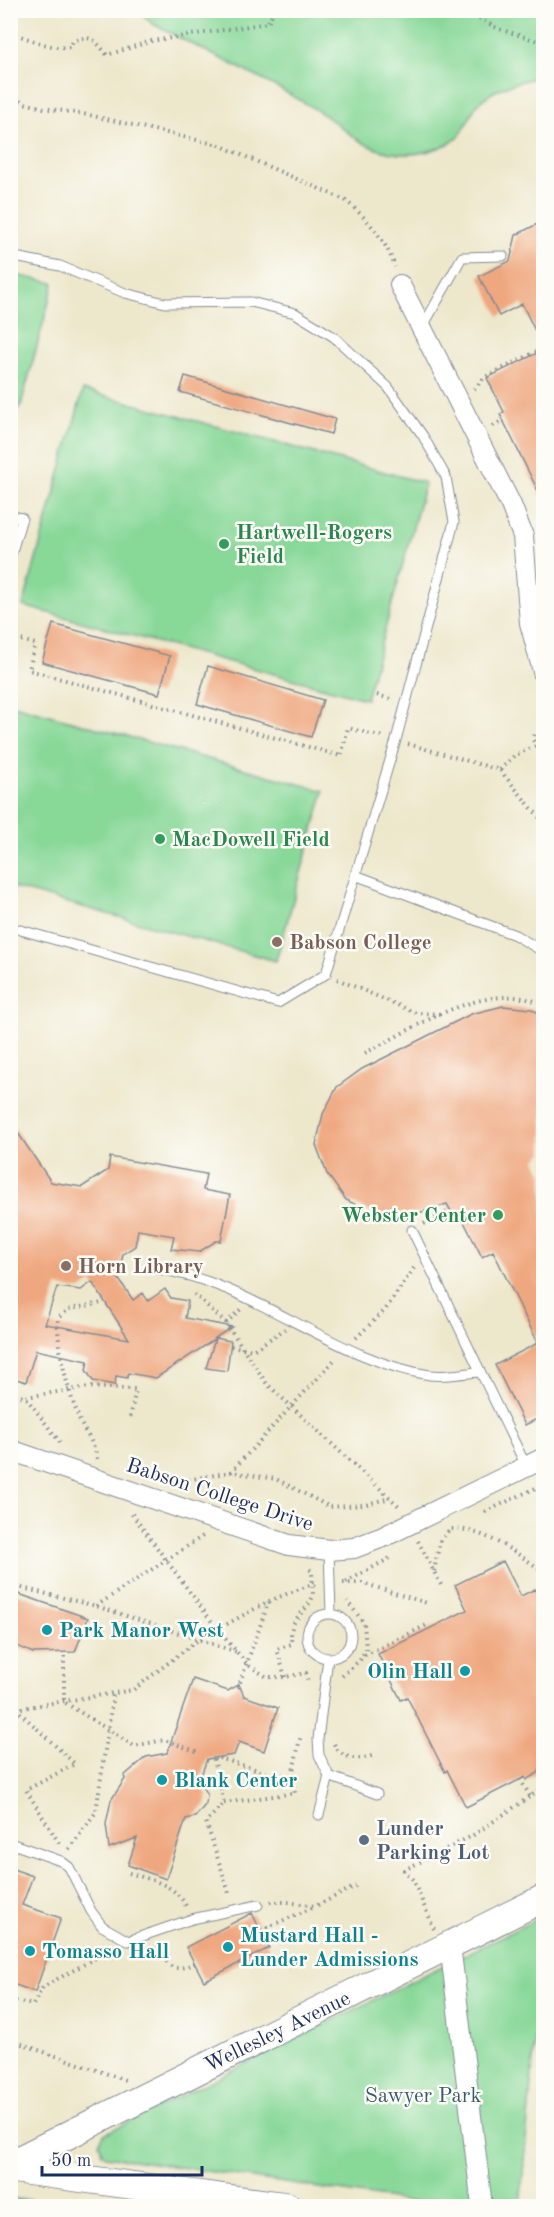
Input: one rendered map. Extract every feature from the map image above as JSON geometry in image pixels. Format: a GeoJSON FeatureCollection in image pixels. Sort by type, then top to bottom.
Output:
{"type":"FeatureCollection","features":[{"type":"Feature","properties":{"kind":"main road","name":"Wellesley Avenue"},"geometry":{"type":"LineString","coordinates":[[10,2164],[543,1898]]}},
{"type":"Feature","properties":{"kind":"main road"},"geometry":{"type":"LineString","coordinates":[[10,2169],[287,2206]]}},
{"type":"Feature","properties":{"kind":"street"},"geometry":{"type":"LineString","coordinates":[[400,285],[511,505],[523,536],[530,623],[543,675]]}},
{"type":"Feature","properties":{"kind":"street","name":"Babson College Drive"},"geometry":{"type":"LineString","coordinates":[[10,1450],[290,1545],[329,1550],[354,1548],[409,1524],[535,1462]]}},
{"type":"Feature","properties":{"kind":"street"},"geometry":{"type":"LineString","coordinates":[[446,1947],[482,2206]]}},
{"type":"Feature","properties":{"kind":"lane"},"geometry":{"type":"LineString","coordinates":[[10,256],[60,266],[125,293],[165,303],[251,302],[295,314],[334,337],[388,387],[423,436],[446,477],[454,522],[396,740],[326,974],[278,1003],[10,927]]}},
{"type":"Feature","properties":{"kind":"lane"},"geometry":{"type":"LineString","coordinates":[[422,328],[462,257],[503,256]]}},
{"type":"Feature","properties":{"kind":"lane"},"geometry":{"type":"LineString","coordinates":[[10,515],[22,518],[10,558]]}},
{"type":"Feature","properties":{"kind":"lane"},"geometry":{"type":"LineString","coordinates":[[355,875],[515,935],[543,952]]}},
{"type":"Feature","properties":{"kind":"lane"},"geometry":{"type":"LineString","coordinates":[[412,1230],[480,1372],[535,1462]]}},
{"type":"Feature","properties":{"kind":"lane"},"geometry":{"type":"LineString","coordinates":[[157,1269],[178,1272],[241,1296],[388,1365],[432,1375],[480,1372]]}},
{"type":"Feature","properties":{"kind":"lane"},"geometry":{"type":"LineString","coordinates":[[329,1550],[331,1614]]}},
{"type":"Feature","properties":{"kind":"lane"},"geometry":{"type":"LineString","coordinates":[[331,1614],[344,1619],[351,1637],[341,1654],[328,1658],[311,1648],[308,1635],[318,1618],[331,1614]]}},
{"type":"Feature","properties":{"kind":"lane"},"geometry":{"type":"LineString","coordinates":[[328,1658],[318,1755],[329,1776],[377,1794]]}},
{"type":"Feature","properties":{"kind":"lane"},"geometry":{"type":"LineString","coordinates":[[319,1815],[329,1776]]}},
{"type":"Feature","properties":{"kind":"lane"},"geometry":{"type":"LineString","coordinates":[[10,1843],[63,1857],[75,1876],[91,1911],[102,1926],[128,1941],[192,1919],[258,1905]]}},
{"type":"Feature","properties":{"kind":"path"},"geometry":{"type":"LineString","coordinates":[[10,33],[36,39],[57,49],[70,47],[73,41],[87,36],[96,39],[106,55],[152,41],[268,23],[274,10]]}},
{"type":"Feature","properties":{"kind":"path"},"geometry":{"type":"LineString","coordinates":[[463,10],[499,28],[543,42]]}},
{"type":"Feature","properties":{"kind":"path"},"geometry":{"type":"LineString","coordinates":[[10,94],[24,103],[44,108],[89,115],[219,146],[345,200],[362,214],[389,249],[400,285]]}},
{"type":"Feature","properties":{"kind":"path"},"geometry":{"type":"LineString","coordinates":[[10,637],[35,644],[29,670],[341,756],[348,728],[500,770],[543,823]]}},
{"type":"Feature","properties":{"kind":"path"},"geometry":{"type":"LineString","coordinates":[[543,728],[535,734],[535,746],[543,760]]}},
{"type":"Feature","properties":{"kind":"path"},"geometry":{"type":"LineString","coordinates":[[500,770],[514,756],[535,746]]}},
{"type":"Feature","properties":{"kind":"path"},"geometry":{"type":"LineString","coordinates":[[326,974],[416,1013],[443,1014]]}},
{"type":"Feature","properties":{"kind":"path"},"geometry":{"type":"LineString","coordinates":[[365,1053],[443,1014],[483,999],[506,996],[524,997],[543,1005]]}},
{"type":"Feature","properties":{"kind":"path"},"geometry":{"type":"LineString","coordinates":[[231,1472],[347,1346],[385,1310],[412,1272],[418,1257],[412,1230],[451,1210]]}},
{"type":"Feature","properties":{"kind":"path"},"geometry":{"type":"LineString","coordinates":[[178,1272],[199,1300],[226,1323],[267,1384],[403,1510],[441,1585]]}},
{"type":"Feature","properties":{"kind":"path"},"geometry":{"type":"LineString","coordinates":[[102,1303],[70,1309],[58,1318],[58,1333],[70,1389],[79,1418],[94,1448],[97,1466],[108,1469],[125,1505],[218,1630],[248,1665],[267,1677],[285,1677],[306,1673],[307,1692]]}},
{"type":"Feature","properties":{"kind":"path"},"geometry":{"type":"LineString","coordinates":[[226,1323],[240,1310]]}},
{"type":"Feature","properties":{"kind":"path"},"geometry":{"type":"LineString","coordinates":[[231,1346],[253,1350],[285,1329]]}},
{"type":"Feature","properties":{"kind":"path"},"geometry":{"type":"LineString","coordinates":[[10,1391],[26,1397],[70,1389],[136,1389],[130,1418]]}},
{"type":"Feature","properties":{"kind":"path"},"geometry":{"type":"LineString","coordinates":[[26,1397],[66,1450]]}},
{"type":"Feature","properties":{"kind":"path"},"geometry":{"type":"LineString","coordinates":[[161,1486],[231,1472],[276,1479],[330,1507],[363,1505],[390,1498]]}},
{"type":"Feature","properties":{"kind":"path"},"geometry":{"type":"LineString","coordinates":[[481,1514],[543,1484]]}},
{"type":"Feature","properties":{"kind":"path"},"geometry":{"type":"LineString","coordinates":[[440,1534],[461,1524]]}},
{"type":"Feature","properties":{"kind":"path"},"geometry":{"type":"LineString","coordinates":[[434,1571],[440,1541],[450,1528]]}},
{"type":"Feature","properties":{"kind":"path"},"geometry":{"type":"LineString","coordinates":[[450,1528],[465,1528],[515,1553],[543,1572]]}},
{"type":"Feature","properties":{"kind":"path"},"geometry":{"type":"LineString","coordinates":[[96,1606],[208,1533],[198,1529]]}},
{"type":"Feature","properties":{"kind":"path"},"geometry":{"type":"LineString","coordinates":[[410,1548],[430,1539]]}},
{"type":"Feature","properties":{"kind":"path"},"geometry":{"type":"LineString","coordinates":[[345,1583],[400,1553]]}},
{"type":"Feature","properties":{"kind":"path"},"geometry":{"type":"LineString","coordinates":[[285,1677],[277,1649],[292,1644],[291,1629],[313,1596],[312,1571],[304,1565]]}},
{"type":"Feature","properties":{"kind":"path"},"geometry":{"type":"LineString","coordinates":[[113,1695],[110,1729],[96,1812],[63,1857],[26,1790],[75,1764],[16,1709],[133,1690],[198,1641],[269,1601],[312,1583],[362,1583],[427,1603]]}},
{"type":"Feature","properties":{"kind":"path"},"geometry":{"type":"LineString","coordinates":[[345,1583],[345,1590]]}},
{"type":"Feature","properties":{"kind":"path"},"geometry":{"type":"LineString","coordinates":[[10,1585],[96,1606],[237,1652]]}},
{"type":"Feature","properties":{"kind":"path"},"geometry":{"type":"LineString","coordinates":[[345,1596],[364,1623],[366,1636],[364,1655]]}},
{"type":"Feature","properties":{"kind":"path"},"geometry":{"type":"LineString","coordinates":[[238,1688],[269,1601]]}},
{"type":"Feature","properties":{"kind":"path"},"geometry":{"type":"LineString","coordinates":[[339,1686],[344,1672],[364,1655],[427,1625]]}},
{"type":"Feature","properties":{"kind":"path"},"geometry":{"type":"LineString","coordinates":[[64,1656],[64,1702]]}},
{"type":"Feature","properties":{"kind":"path"},"geometry":{"type":"LineString","coordinates":[[64,1702],[134,1746],[164,1740],[198,1752]]}},
{"type":"Feature","properties":{"kind":"path"},"geometry":{"type":"LineString","coordinates":[[235,1911],[206,1822],[224,1803],[295,1794],[292,1776],[302,1727]]}},
{"type":"Feature","properties":{"kind":"path"},"geometry":{"type":"LineString","coordinates":[[332,1735],[336,1749],[343,1754],[363,1760],[374,1755]]}},
{"type":"Feature","properties":{"kind":"path"},"geometry":{"type":"LineString","coordinates":[[224,1803],[216,1758],[271,1774],[292,1776]]}},
{"type":"Feature","properties":{"kind":"path"},"geometry":{"type":"LineString","coordinates":[[520,1779],[530,1796]]}},
{"type":"Feature","properties":{"kind":"path"},"geometry":{"type":"LineString","coordinates":[[446,1947],[413,1880],[404,1870],[472,1836],[543,1786]]}},
{"type":"Feature","properties":{"kind":"path"},"geometry":{"type":"LineString","coordinates":[[129,1873],[165,1885],[177,1892],[192,1919]]}},
{"type":"Feature","properties":{"kind":"path"},"geometry":{"type":"LineString","coordinates":[[261,1930],[356,1886]]}},
{"type":"Feature","properties":{"kind":"path"},"geometry":{"type":"LineString","coordinates":[[258,1905],[287,1902],[316,1906]]}},
{"type":"Feature","properties":{"kind":"path"},"geometry":{"type":"LineString","coordinates":[[154,1932],[167,1963],[174,1968],[184,1968],[195,1963]]}},
{"type":"Feature","properties":{"kind":"path"},"geometry":{"type":"LineString","coordinates":[[10,2000],[33,2005],[43,1987],[84,1962],[128,1941]]}},
{"type":"Feature","properties":{"kind":"path"},"geometry":{"type":"LineString","coordinates":[[10,2040],[128,2082]]}},
{"type":"Feature","properties":{"kind":"path"},"geometry":{"type":"LineString","coordinates":[[10,2202],[57,2206]]}},
{"type":"Feature","properties":{"kind":"green space"},"geometry":{"type":"Polygon","coordinates":[[[137,11],[543,11],[543,76],[499,89],[483,99],[473,110],[459,136],[448,144],[421,153],[386,152],[362,142],[323,114],[260,78],[153,24],[137,11]]]}},
{"type":"Feature","properties":{"kind":"green space"},"geometry":{"type":"Polygon","coordinates":[[[11,274],[54,283],[21,405],[11,418],[11,274]]]}},
{"type":"Feature","properties":{"kind":"green space","name":"Hartwell-Rogers Field"},"geometry":{"type":"Polygon","coordinates":[[[83,390],[425,483],[366,699],[23,606],[83,390]]]}},
{"type":"Feature","properties":{"kind":"green space","name":"MacDowell Field"},"geometry":{"type":"Polygon","coordinates":[[[10,704],[324,791],[276,961],[11,887],[10,704]]]}},
{"type":"Feature","properties":{"kind":"green space","name":"Sawyer Park"},"geometry":{"type":"Polygon","coordinates":[[[543,1916],[543,1952],[520,2206],[439,2206],[106,2156],[102,2153],[99,2142],[104,2134],[543,1916]]]}},
{"type":"Feature","properties":{"kind":"green space"},"geometry":{"type":"Polygon","coordinates":[[[11,2199],[112,2206],[11,2206],[11,2199]]]}},
{"type":"Feature","properties":{"kind":"building"},"geometry":{"type":"Polygon","coordinates":[[[543,221],[543,347],[522,304],[499,316],[479,276],[510,261],[516,235],[543,221]]]}},
{"type":"Feature","properties":{"kind":"building"},"geometry":{"type":"Polygon","coordinates":[[[543,350],[543,501],[500,414],[504,412],[487,378],[543,350]]]}},
{"type":"Feature","properties":{"kind":"building"},"geometry":{"type":"Polygon","coordinates":[[[185,376],[335,419],[331,434],[180,392],[185,376]]]}},
{"type":"Feature","properties":{"kind":"building"},"geometry":{"type":"Polygon","coordinates":[[[53,624],[170,656],[159,694],[42,662],[53,624]]]}},
{"type":"Feature","properties":{"kind":"building"},"geometry":{"type":"Polygon","coordinates":[[[208,666],[323,700],[311,737],[197,704],[208,666]]]}},
{"type":"Feature","properties":{"kind":"building","name":"Webster Center"},"geometry":{"type":"Polygon","coordinates":[[[503,1006],[531,1009],[543,1015],[543,1153],[536,1159],[543,1175],[543,1416],[525,1425],[495,1365],[538,1343],[493,1251],[482,1257],[462,1218],[456,1221],[447,1204],[403,1218],[373,1213],[346,1200],[327,1174],[316,1145],[323,1114],[337,1087],[362,1069],[471,1014],[503,1006]]]}},
{"type":"Feature","properties":{"kind":"building","name":"Horn Library"},"geometry":{"type":"Polygon","coordinates":[[[10,1121],[51,1182],[82,1187],[108,1170],[110,1157],[206,1174],[203,1190],[230,1195],[221,1241],[216,1241],[199,1252],[171,1249],[174,1236],[138,1230],[135,1246],[123,1254],[118,1278],[133,1300],[143,1293],[148,1301],[165,1289],[171,1298],[188,1301],[185,1318],[232,1327],[215,1338],[231,1341],[227,1371],[206,1368],[215,1339],[156,1378],[128,1373],[127,1378],[116,1376],[115,1385],[93,1381],[86,1370],[88,1361],[36,1350],[26,1382],[10,1377],[10,1121]],[[92,1282],[81,1290],[57,1287],[45,1324],[129,1339],[92,1282]]]}},
{"type":"Feature","properties":{"kind":"building","name":"Olin Hall"},"geometry":{"type":"Polygon","coordinates":[[[503,1561],[521,1596],[535,1589],[543,1605],[543,1766],[538,1773],[526,1780],[525,1777],[466,1807],[447,1770],[445,1772],[407,1697],[401,1700],[378,1654],[467,1610],[455,1585],[503,1561]]]}},
{"type":"Feature","properties":{"kind":"building","name":"Park Manor West"},"geometry":{"type":"Polygon","coordinates":[[[10,1591],[88,1618],[75,1652],[33,1653],[10,1643],[10,1591]]]}},
{"type":"Feature","properties":{"kind":"building","name":"Blank Center"},"geometry":{"type":"Polygon","coordinates":[[[193,1679],[228,1691],[239,1684],[244,1696],[278,1708],[264,1751],[239,1742],[234,1755],[207,1759],[199,1781],[207,1795],[206,1804],[195,1817],[186,1819],[166,1879],[128,1865],[137,1838],[109,1848],[106,1824],[111,1800],[125,1779],[124,1776],[146,1757],[167,1753],[193,1679]]]}},
{"type":"Feature","properties":{"kind":"building","name":"Tomasso Hall"},"geometry":{"type":"Polygon","coordinates":[[[10,1868],[33,1876],[22,1905],[61,1918],[35,1992],[10,1983],[10,1868]]]}},
{"type":"Feature","properties":{"kind":"building","name":"Mustard Hall - Lunder Admissions"},"geometry":{"type":"Polygon","coordinates":[[[252,1913],[269,1948],[204,1981],[186,1947],[252,1913]]]}},
{"type":"Feature","properties":{"kind":"place","name":"Hartwell-Rogers Field"},"geometry":{"type":"Point","coordinates":[224,544]}},
{"type":"Feature","properties":{"kind":"place","name":"MacDowell Field"},"geometry":{"type":"Point","coordinates":[160,839]}},
{"type":"Feature","properties":{"kind":"place","name":"Babson College"},"geometry":{"type":"Point","coordinates":[277,942]}},
{"type":"Feature","properties":{"kind":"place","name":"Webster Center"},"geometry":{"type":"Point","coordinates":[498,1215]}},
{"type":"Feature","properties":{"kind":"place","name":"Horn Library"},"geometry":{"type":"Point","coordinates":[66,1266]}},
{"type":"Feature","properties":{"kind":"place","name":"Park Manor West"},"geometry":{"type":"Point","coordinates":[47,1630]}},
{"type":"Feature","properties":{"kind":"place","name":"Olin Hall"},"geometry":{"type":"Point","coordinates":[465,1671]}},
{"type":"Feature","properties":{"kind":"place","name":"Blank Center"},"geometry":{"type":"Point","coordinates":[162,1780]}},
{"type":"Feature","properties":{"kind":"place","name":"Lunder Parking Lot"},"geometry":{"type":"Point","coordinates":[364,1840]}},
{"type":"Feature","properties":{"kind":"place","name":"Mustard Hall - Lunder Admissions"},"geometry":{"type":"Point","coordinates":[228,1947]}},
{"type":"Feature","properties":{"kind":"place","name":"Tomasso Hall"},"geometry":{"type":"Point","coordinates":[30,1951]}}]}
